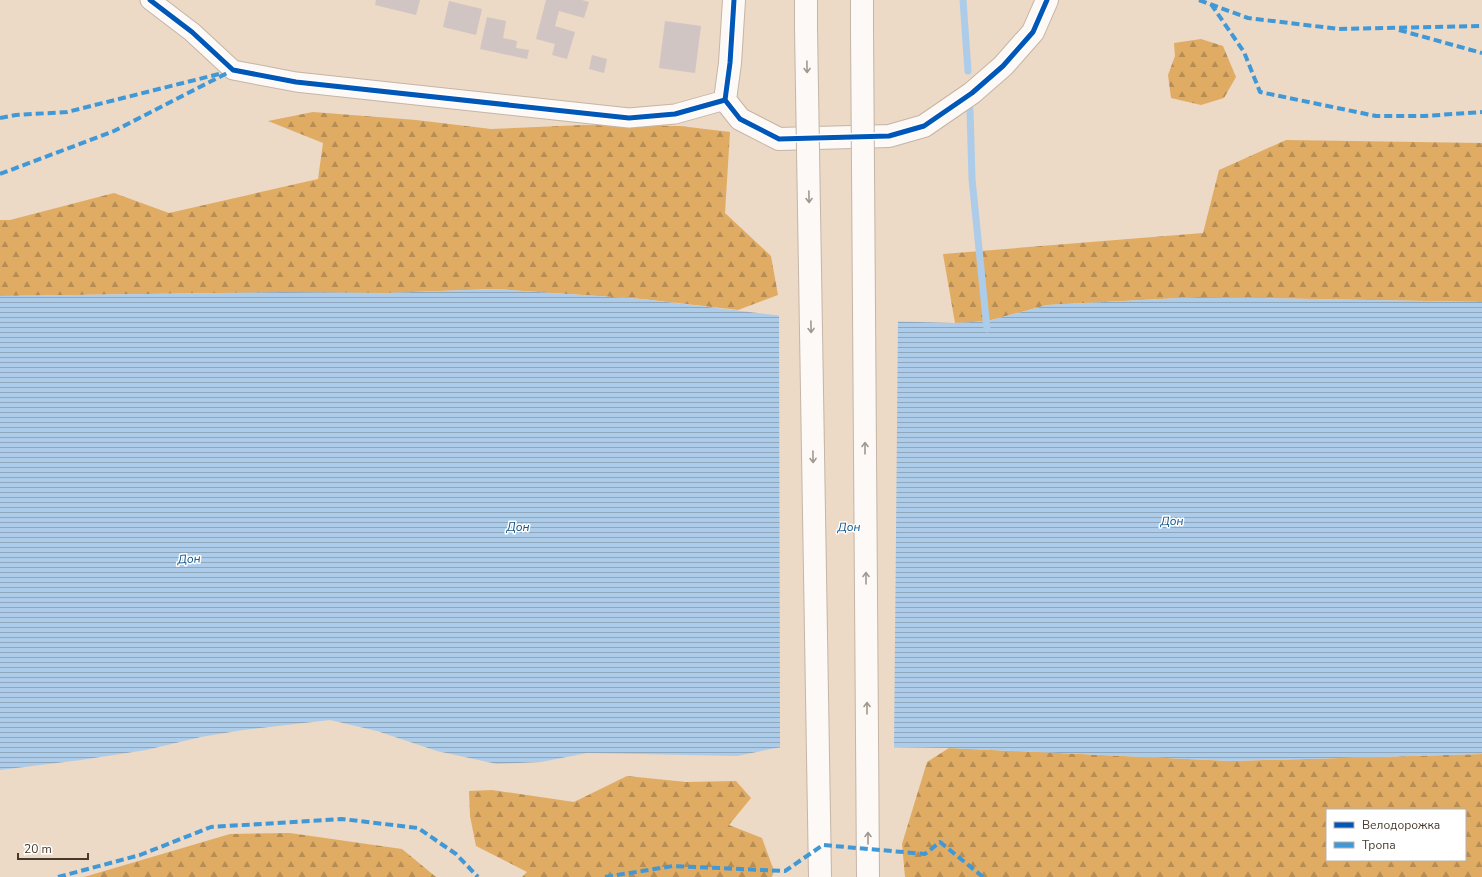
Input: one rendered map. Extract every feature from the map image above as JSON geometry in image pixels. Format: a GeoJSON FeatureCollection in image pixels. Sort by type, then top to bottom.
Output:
{"type":"FeatureCollection","features":[{"type":"Feature","properties":{"kind":"main road"},"geometry":{"type":"LineString","coordinates":[[734,0],[730,63],[725,100],[740,119],[780,138],[889,136],[924,126],[972,93],[1003,66],[1033,32],[1047,0]]}},
{"type":"Feature","properties":{"kind":"main road"},"geometry":{"type":"LineString","coordinates":[[806,0],[820,877]]}},
{"type":"Feature","properties":{"kind":"main road"},"geometry":{"type":"LineString","coordinates":[[862,0],[868,877]]}},
{"type":"Feature","properties":{"kind":"street"},"geometry":{"type":"LineString","coordinates":[[150,0],[192,32],[233,70],[296,82],[629,118],[674,114],[725,100]]}},
{"type":"Feature","properties":{"kind":"green space"},"geometry":{"type":"Polygon","coordinates":[[[1201,39],[1223,46],[1236,77],[1224,98],[1201,105],[1171,98],[1168,75],[1175,56],[1174,43],[1201,39]]]}},
{"type":"Feature","properties":{"kind":"green space"},"geometry":{"type":"Polygon","coordinates":[[[313,112],[416,120],[491,129],[583,125],[680,126],[730,132],[725,213],[771,256],[778,295],[738,310],[642,299],[494,289],[386,293],[284,292],[0,296],[0,220],[10,220],[114,193],[169,213],[318,179],[323,143],[268,121],[313,112]]]}},
{"type":"Feature","properties":{"kind":"green space"},"geometry":{"type":"Polygon","coordinates":[[[1286,140],[1482,143],[1482,302],[1199,297],[1047,305],[988,321],[955,323],[943,254],[1203,233],[1219,170],[1286,140]]]}},
{"type":"Feature","properties":{"kind":"green space"},"geometry":{"type":"Polygon","coordinates":[[[949,748],[1231,761],[1482,754],[1482,877],[905,877],[902,844],[927,762],[949,748]]]}},
{"type":"Feature","properties":{"kind":"green space"},"geometry":{"type":"Polygon","coordinates":[[[627,776],[686,782],[736,781],[751,798],[729,825],[762,838],[774,871],[772,877],[522,877],[527,872],[476,846],[470,816],[469,791],[492,790],[574,802],[627,776]]]}},
{"type":"Feature","properties":{"kind":"green space"},"geometry":{"type":"Polygon","coordinates":[[[290,833],[402,849],[436,877],[84,877],[230,834],[290,833]]]}},
{"type":"Feature","properties":{"kind":"water","name":"Дон"},"geometry":{"type":"Polygon","coordinates":[[[494,289],[642,299],[808,319],[955,323],[988,321],[1047,305],[1199,297],[1482,302],[1482,754],[1231,761],[949,748],[801,746],[776,748],[737,756],[587,753],[541,762],[497,764],[437,751],[377,731],[330,720],[243,730],[201,737],[146,750],[0,770],[0,296],[284,292],[386,293],[494,289]]]}},
{"type":"Feature","properties":{"kind":"pier"},"geometry":{"type":"Polygon","coordinates":[[[779,313],[808,317],[898,320],[894,749],[801,748],[780,750],[779,313]]]}},
{"type":"Feature","properties":{"kind":"building"},"geometry":{"type":"Polygon","coordinates":[[[376,0],[420,0],[416,15],[375,5],[376,0]]]}},
{"type":"Feature","properties":{"kind":"building"},"geometry":{"type":"Polygon","coordinates":[[[546,0],[582,0],[589,2],[584,18],[559,11],[555,26],[575,32],[567,59],[552,55],[555,44],[536,39],[546,0]]]}},
{"type":"Feature","properties":{"kind":"building"},"geometry":{"type":"Polygon","coordinates":[[[449,1],[482,9],[476,35],[443,27],[449,1]]]}},
{"type":"Feature","properties":{"kind":"building"},"geometry":{"type":"Polygon","coordinates":[[[487,17],[506,21],[503,38],[517,41],[516,48],[529,50],[527,59],[480,49],[487,17]]]}},
{"type":"Feature","properties":{"kind":"building"},"geometry":{"type":"Polygon","coordinates":[[[665,21],[701,26],[695,73],[659,68],[665,21]]]}},
{"type":"Feature","properties":{"kind":"building"},"geometry":{"type":"Polygon","coordinates":[[[592,55],[607,59],[604,73],[589,69],[592,55]]]}},
{"type":"Feature","properties":{"kind":"waterway"},"geometry":{"type":"LineString","coordinates":[[963,0],[968,71]]}},
{"type":"Feature","properties":{"kind":"waterway"},"geometry":{"type":"LineString","coordinates":[[970,110],[972,179],[987,329]]}},
{"type":"Feature","properties":{"kind":"marked path"},"geometry":{"type":"LineString","coordinates":[[1199,0],[1248,18],[1339,29],[1482,26]]}},
{"type":"Feature","properties":{"kind":"marked path"},"geometry":{"type":"LineString","coordinates":[[1211,4],[1244,52],[1260,92],[1376,116],[1424,116],[1482,112]]}},
{"type":"Feature","properties":{"kind":"marked path"},"geometry":{"type":"LineString","coordinates":[[1399,30],[1482,53]]}},
{"type":"Feature","properties":{"kind":"marked path"},"geometry":{"type":"LineString","coordinates":[[0,174],[114,131],[233,70]]}},
{"type":"Feature","properties":{"kind":"marked path"},"geometry":{"type":"LineString","coordinates":[[0,118],[16,115],[67,112],[219,74]]}},
{"type":"Feature","properties":{"kind":"marked path"},"geometry":{"type":"LineString","coordinates":[[58,877],[140,855],[211,827],[342,819],[418,828],[456,854],[478,877]]}},
{"type":"Feature","properties":{"kind":"marked path"},"geometry":{"type":"LineString","coordinates":[[605,877],[673,866],[785,871],[823,845],[925,854],[940,842],[983,877]]}},
{"type":"Feature","properties":{"kind":"cycle path"},"geometry":{"type":"LineString","coordinates":[[150,0],[192,32],[233,70],[296,82],[629,118],[675,114],[725,100]]}},
{"type":"Feature","properties":{"kind":"cycle path"},"geometry":{"type":"LineString","coordinates":[[734,0],[730,63],[725,100],[740,119],[779,139],[889,136],[924,126],[972,93],[1003,66],[1033,32],[1047,0]]}}]}
